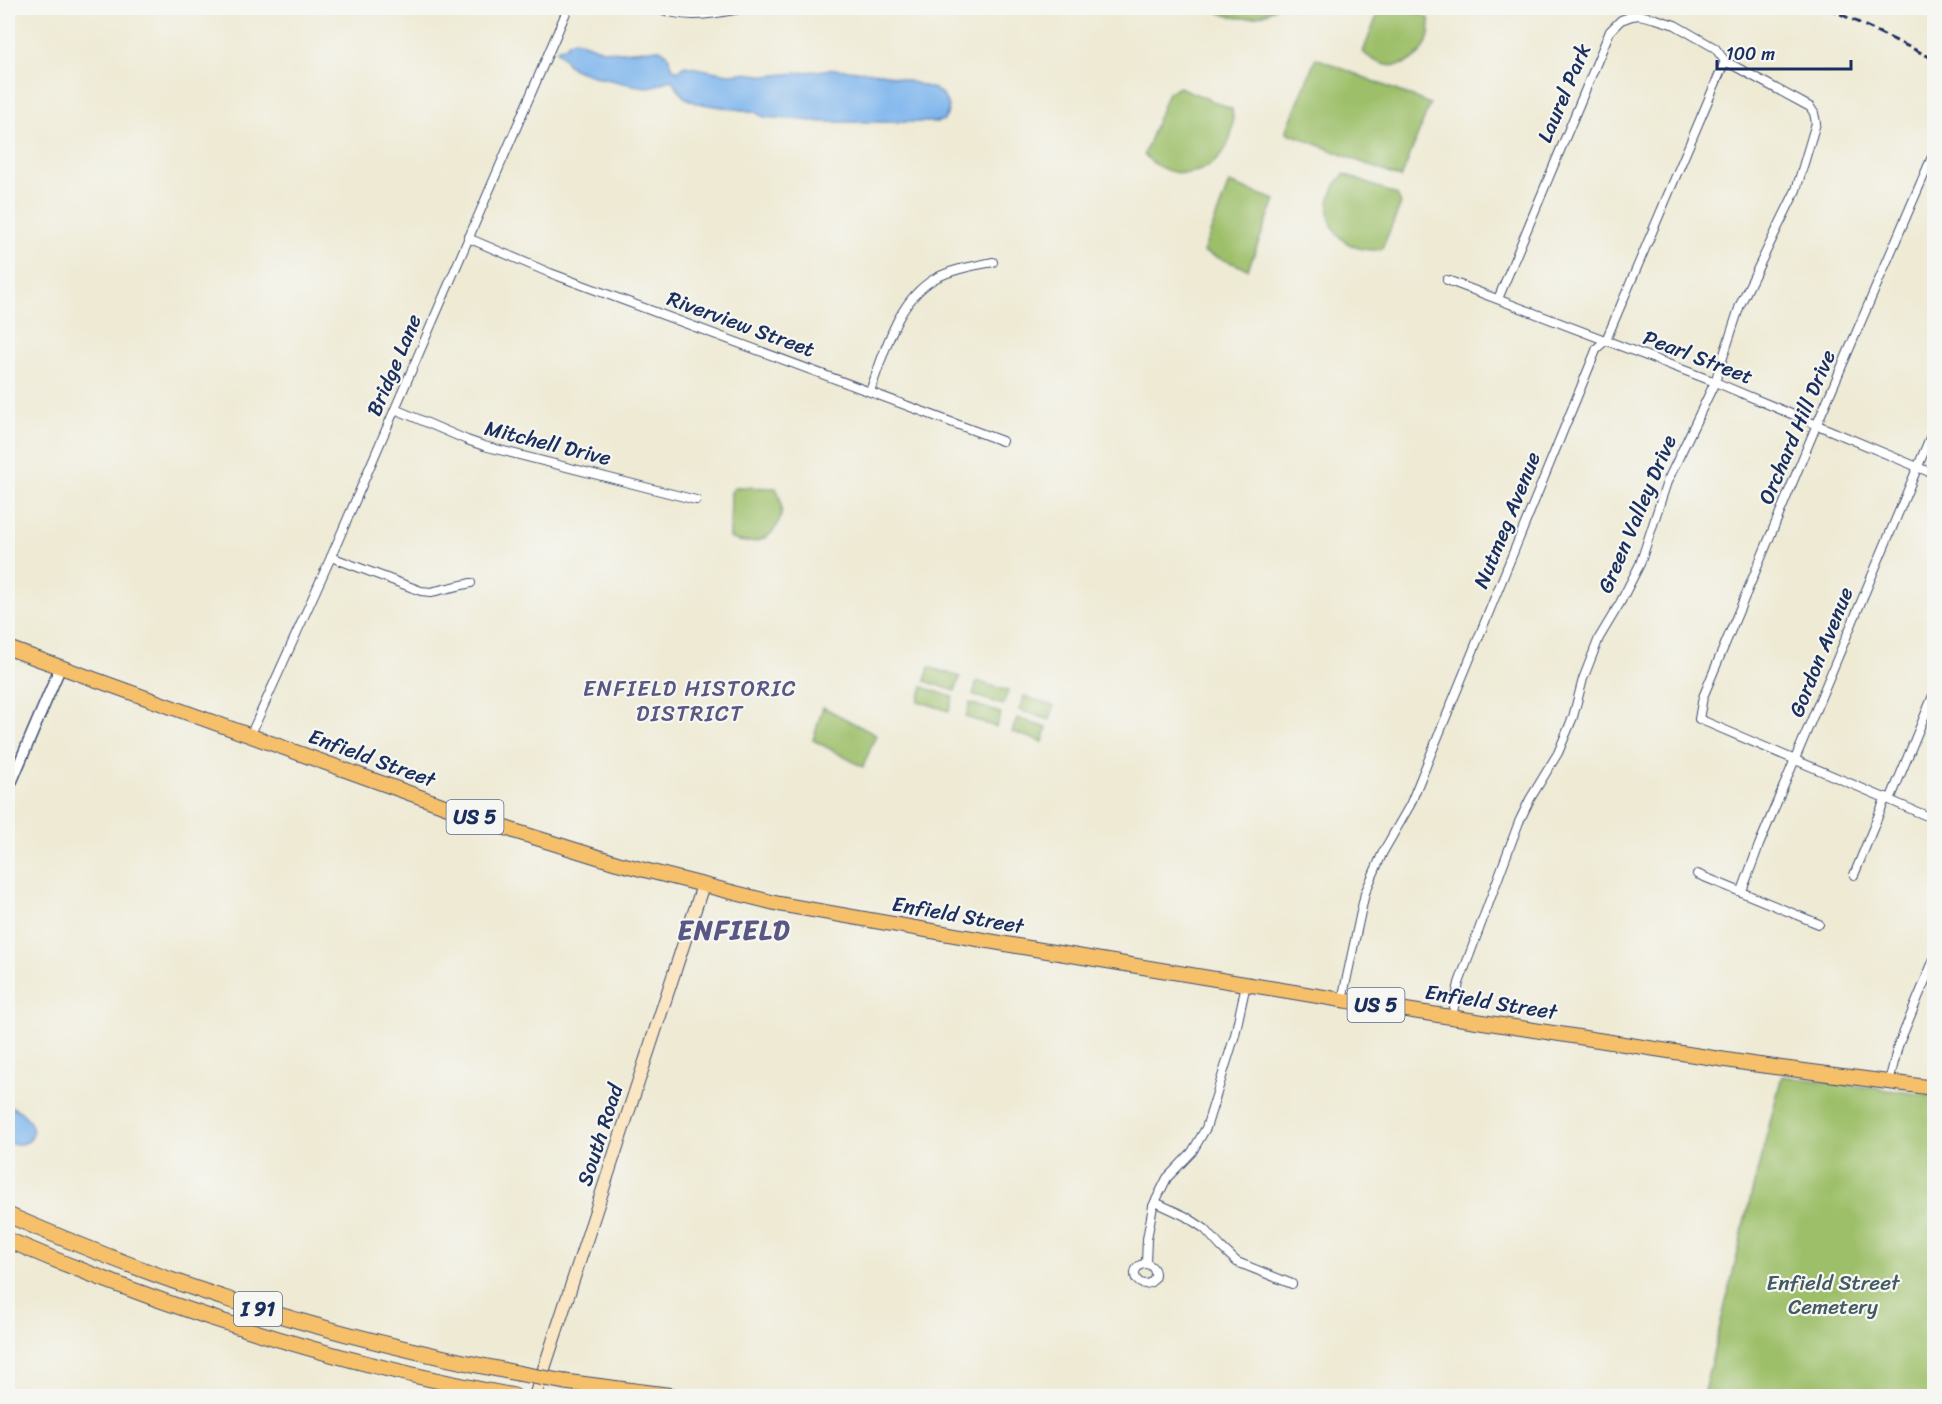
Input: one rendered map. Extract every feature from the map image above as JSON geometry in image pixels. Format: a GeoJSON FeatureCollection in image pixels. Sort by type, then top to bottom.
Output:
{"type":"FeatureCollection","features":[{"type":"Feature","properties":{"kind":"highway","name":"I 91"},"geometry":{"type":"LineString","coordinates":[[8,1215],[147,1271],[277,1315],[370,1340],[517,1373],[565,1382],[673,1396]]}},
{"type":"Feature","properties":{"kind":"highway","name":"I 91"},"geometry":{"type":"LineString","coordinates":[[8,1240],[139,1293],[245,1329],[383,1368],[512,1396]]}},
{"type":"Feature","properties":{"kind":"main road","name":"Enfield Street"},"geometry":{"type":"LineString","coordinates":[[8,648],[514,831],[617,863],[828,914],[1342,1000],[1752,1064],[1935,1088]]}},
{"type":"Feature","properties":{"kind":"main road","name":"South Road"},"geometry":{"type":"LineString","coordinates":[[535,1396],[703,885]]}},
{"type":"Feature","properties":{"kind":"street","name":"Bridge Lane"},"geometry":{"type":"LineString","coordinates":[[250,736],[331,557],[568,8]]}},
{"type":"Feature","properties":{"kind":"street"},"geometry":{"type":"LineString","coordinates":[[657,8],[669,13],[690,16],[745,8]]}},
{"type":"Feature","properties":{"kind":"street","name":"Laurel Park"},"geometry":{"type":"LineString","coordinates":[[1498,299],[1605,42],[1610,31],[1621,20],[1632,16],[1656,19],[1694,35],[1715,48],[1725,61],[1810,107],[1816,123]]}},
{"type":"Feature","properties":{"kind":"street","name":"Nutmeg Avenue"},"geometry":{"type":"LineString","coordinates":[[1342,1000],[1365,893],[1383,852],[1410,805],[1592,359],[1597,348],[1606,340],[1725,61]]}},
{"type":"Feature","properties":{"kind":"street","name":"Green Valley Drive"},"geometry":{"type":"LineString","coordinates":[[1452,1017],[1459,983],[1519,822],[1558,753],[1573,717],[1590,659],[1599,638],[1640,564],[1674,465],[1715,382],[1740,305],[1796,190],[1816,123]]}},
{"type":"Feature","properties":{"kind":"street","name":"Orchard Hill Drive"},"geometry":{"type":"LineString","coordinates":[[1796,759],[1699,719],[1703,697],[1817,424],[1935,152]]}},
{"type":"Feature","properties":{"kind":"street","name":"Riverview Street"},"geometry":{"type":"LineString","coordinates":[[468,238],[542,270],[1002,441]]}},
{"type":"Feature","properties":{"kind":"street"},"geometry":{"type":"LineString","coordinates":[[870,391],[886,346],[905,306],[918,291],[936,278],[961,269],[993,262]]}},
{"type":"Feature","properties":{"kind":"street","name":"Pearl Street"},"geometry":{"type":"LineString","coordinates":[[1446,280],[1715,382],[1935,474]]}},
{"type":"Feature","properties":{"kind":"street","name":"Mitchell Drive"},"geometry":{"type":"LineString","coordinates":[[395,409],[484,446],[696,500]]}},
{"type":"Feature","properties":{"kind":"street","name":"Gordon Avenue"},"geometry":{"type":"LineString","coordinates":[[1742,891],[1759,845],[1935,428]]}},
{"type":"Feature","properties":{"kind":"street"},"geometry":{"type":"LineString","coordinates":[[331,557],[421,591],[431,592],[471,583]]}},
{"type":"Feature","properties":{"kind":"street"},"geometry":{"type":"LineString","coordinates":[[8,790],[60,668]]}},
{"type":"Feature","properties":{"kind":"street"},"geometry":{"type":"LineString","coordinates":[[1854,875],[1935,693]]}},
{"type":"Feature","properties":{"kind":"street"},"geometry":{"type":"LineString","coordinates":[[1796,759],[1935,819]]}},
{"type":"Feature","properties":{"kind":"street"},"geometry":{"type":"LineString","coordinates":[[1697,874],[1820,924]]}},
{"type":"Feature","properties":{"kind":"street"},"geometry":{"type":"LineString","coordinates":[[1889,1082],[1898,1046],[1935,959]]}},
{"type":"Feature","properties":{"kind":"street"},"geometry":{"type":"LineString","coordinates":[[1146,1263],[1147,1239],[1155,1202],[1167,1178],[1192,1152],[1206,1128],[1235,1035],[1246,984]]}},
{"type":"Feature","properties":{"kind":"street"},"geometry":{"type":"LineString","coordinates":[[1155,1202],[1185,1216],[1205,1229],[1237,1262],[1292,1284]]}},
{"type":"Feature","properties":{"kind":"green space"},"geometry":{"type":"Polygon","coordinates":[[[1212,8],[1275,8],[1252,17],[1235,18],[1212,8]]]}},
{"type":"Feature","properties":{"kind":"green space"},"geometry":{"type":"Polygon","coordinates":[[[1380,8],[1404,8],[1429,18],[1426,44],[1410,61],[1399,65],[1387,65],[1375,61],[1363,52],[1380,8]]]}},
{"type":"Feature","properties":{"kind":"green space"},"geometry":{"type":"Polygon","coordinates":[[[1316,58],[1430,104],[1401,178],[1286,132],[1316,58]]]}},
{"type":"Feature","properties":{"kind":"green space"},"geometry":{"type":"Polygon","coordinates":[[[1179,87],[1232,109],[1232,128],[1228,145],[1206,168],[1191,173],[1175,172],[1159,167],[1144,155],[1168,92],[1179,87]]]}},
{"type":"Feature","properties":{"kind":"green space"},"geometry":{"type":"Polygon","coordinates":[[[1344,174],[1397,195],[1401,204],[1382,249],[1366,249],[1352,245],[1333,227],[1329,214],[1329,201],[1334,187],[1344,174]]]}},
{"type":"Feature","properties":{"kind":"green space"},"geometry":{"type":"Polygon","coordinates":[[[1229,183],[1275,200],[1248,269],[1203,252],[1229,183]]]}},
{"type":"Feature","properties":{"kind":"green space"},"geometry":{"type":"Polygon","coordinates":[[[736,487],[776,488],[781,500],[779,523],[765,538],[754,542],[743,542],[730,538],[731,492],[736,487]]]}},
{"type":"Feature","properties":{"kind":"green space"},"geometry":{"type":"Polygon","coordinates":[[[929,667],[960,677],[955,691],[925,681],[929,667]]]}},
{"type":"Feature","properties":{"kind":"green space"},"geometry":{"type":"Polygon","coordinates":[[[977,681],[1008,691],[1003,705],[973,695],[977,681]]]}},
{"type":"Feature","properties":{"kind":"green space"},"geometry":{"type":"Polygon","coordinates":[[[923,687],[953,697],[949,711],[918,701],[923,687]]]}},
{"type":"Feature","properties":{"kind":"green space"},"geometry":{"type":"Polygon","coordinates":[[[1024,696],[1054,706],[1050,720],[1019,710],[1024,696]]]}},
{"type":"Feature","properties":{"kind":"green space"},"geometry":{"type":"Polygon","coordinates":[[[970,703],[1001,713],[996,727],[966,717],[970,703]]]}},
{"type":"Feature","properties":{"kind":"green space"},"geometry":{"type":"Polygon","coordinates":[[[823,707],[876,735],[863,767],[813,740],[823,707]]]}},
{"type":"Feature","properties":{"kind":"green space"},"geometry":{"type":"Polygon","coordinates":[[[1017,718],[1047,728],[1043,742],[1012,732],[1017,718]]]}},
{"type":"Feature","properties":{"kind":"green space","name":"Enfield Street Cemetery"},"geometry":{"type":"Polygon","coordinates":[[[1782,1076],[1934,1096],[1934,1396],[1703,1396],[1782,1076]]]}},
{"type":"Feature","properties":{"kind":"water"},"geometry":{"type":"Polygon","coordinates":[[[575,40],[603,50],[620,52],[660,49],[667,54],[673,68],[677,71],[685,66],[728,74],[745,73],[767,76],[835,69],[882,73],[934,89],[942,94],[949,106],[944,120],[936,122],[825,122],[764,117],[755,112],[696,103],[684,97],[672,80],[650,87],[610,80],[578,71],[570,66],[557,51],[558,48],[565,47],[569,42],[575,40]]]}},
{"type":"Feature","properties":{"kind":"water"},"geometry":{"type":"Polygon","coordinates":[[[8,1105],[21,1112],[31,1124],[32,1136],[25,1143],[8,1143],[8,1105]]]}},
{"type":"Feature","properties":{"kind":"railway"},"geometry":{"type":"LineString","coordinates":[[1828,8],[1934,59]]}},
{"type":"Feature","properties":{"kind":"district","name":"ENFIELD HISTORIC DISTRICT"},"geometry":{"type":"Point","coordinates":[690,700]}},
{"type":"Feature","properties":{"kind":"district","name":"ENFIELD"},"geometry":{"type":"Point","coordinates":[734,930]}}]}
